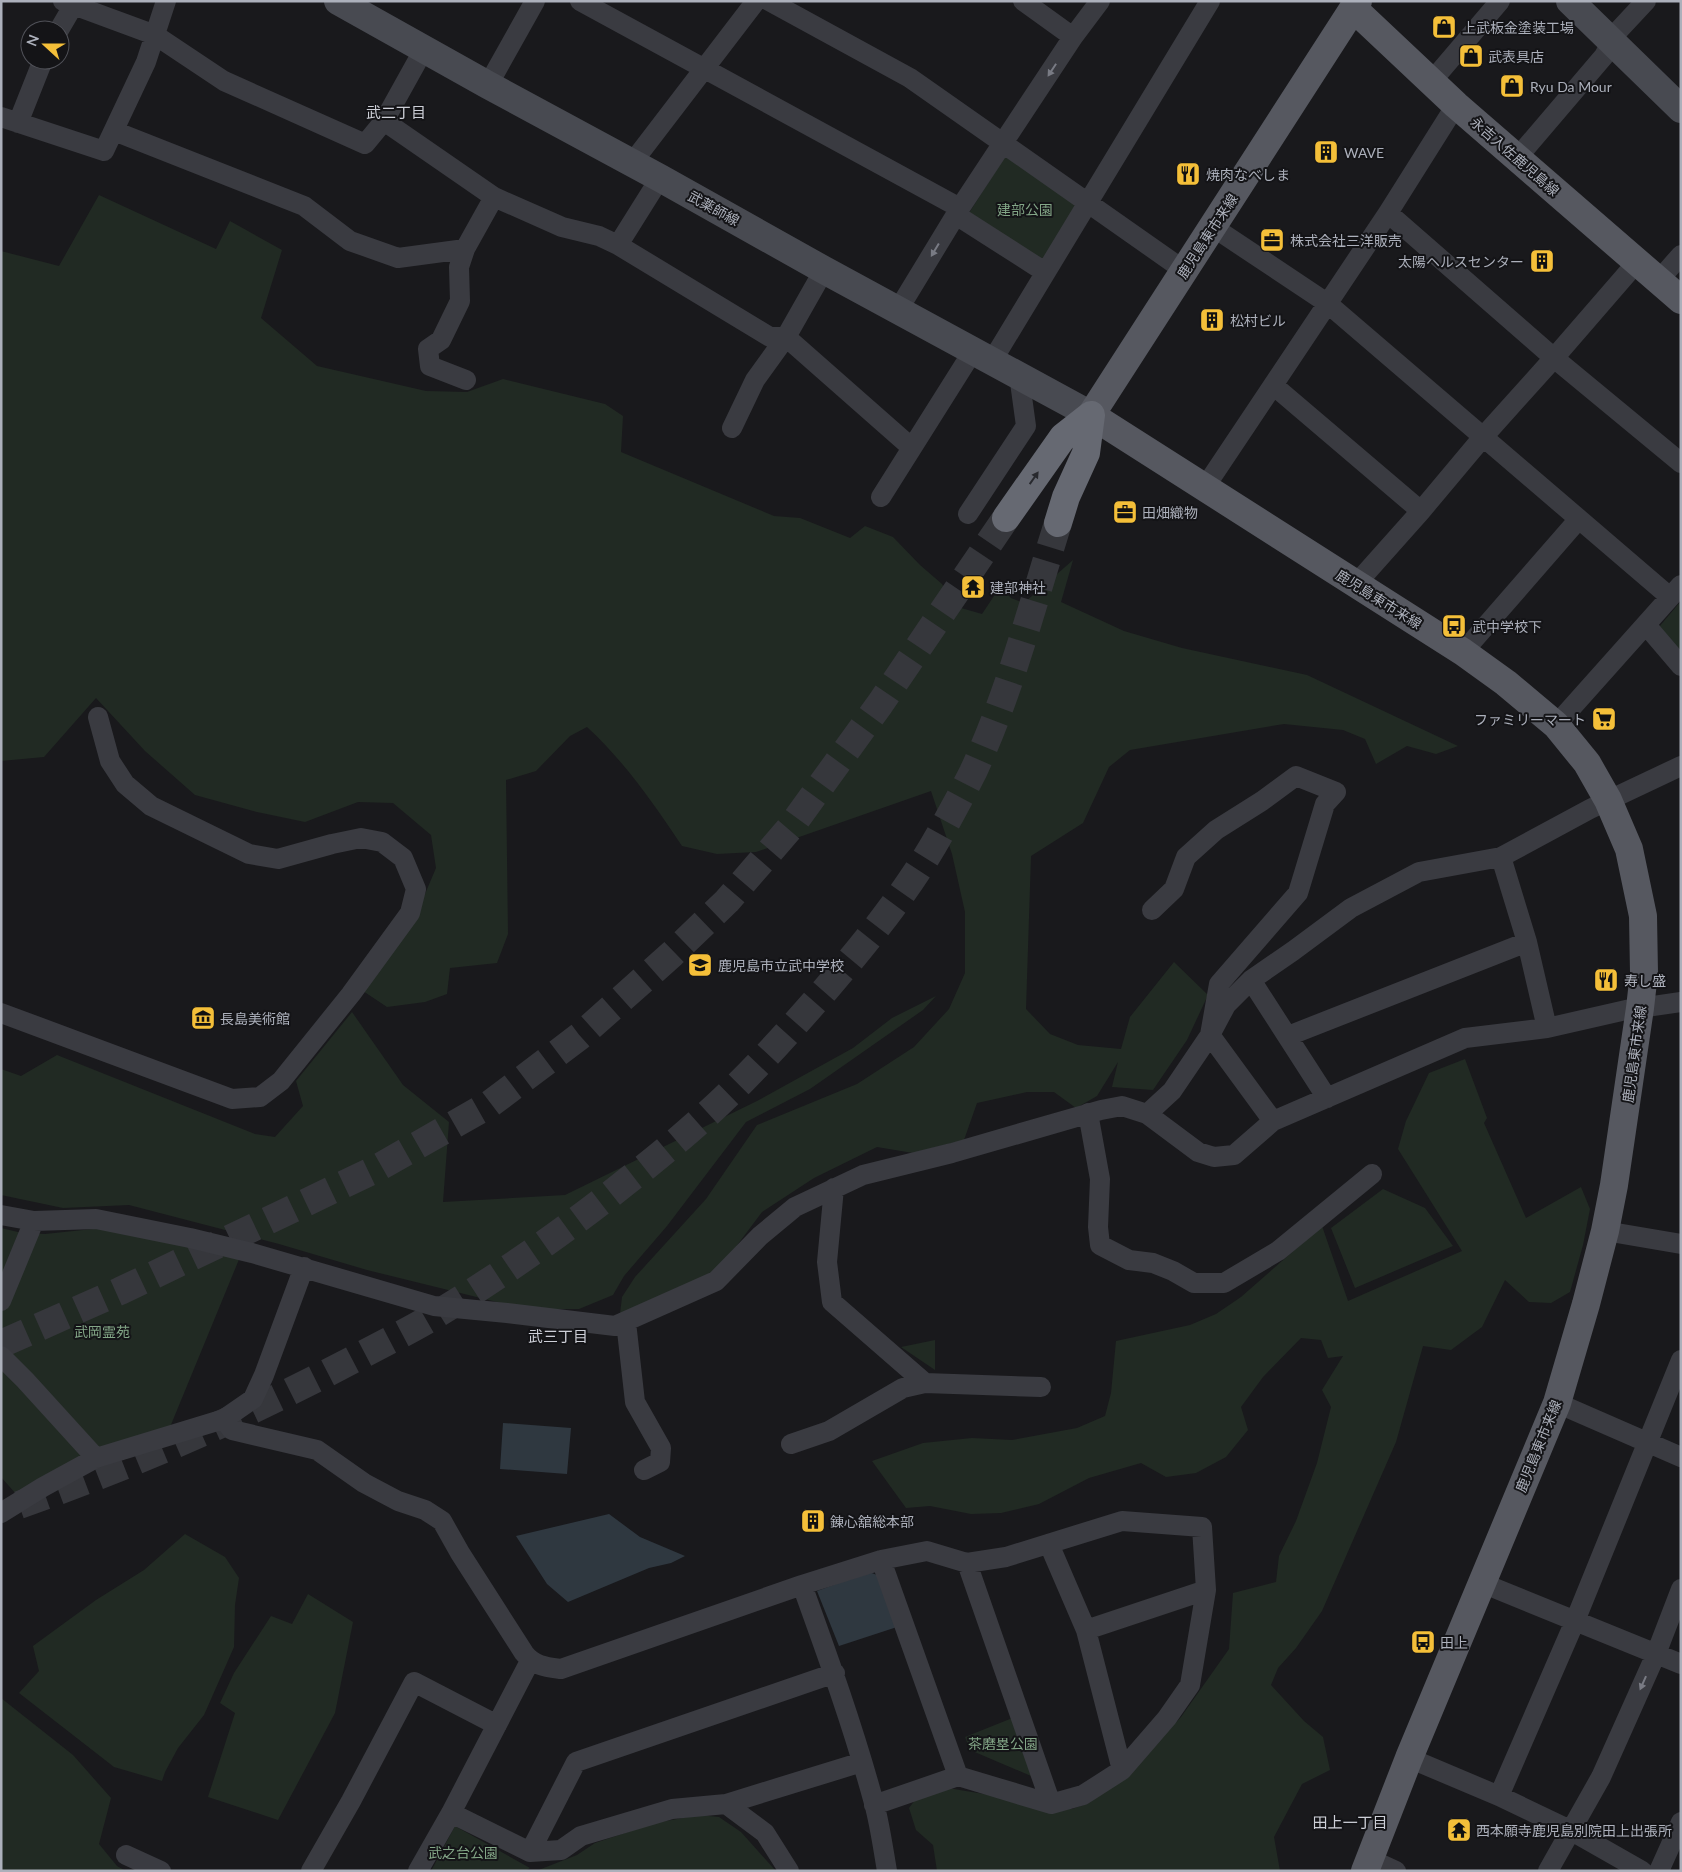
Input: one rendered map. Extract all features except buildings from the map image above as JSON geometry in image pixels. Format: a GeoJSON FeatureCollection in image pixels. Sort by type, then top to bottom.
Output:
{"type":"FeatureCollection","features":[{"type":"Feature","properties":{"kind":"highway"},"geometry":{"type":"LineString","coordinates":[[1058,523],[1066,497],[1086,453],[1091,416]]}},
{"type":"Feature","properties":{"kind":"highway"},"geometry":{"type":"LineString","coordinates":[[1006,518],[1062,437],[1091,416]]}},
{"type":"Feature","properties":{"kind":"main road","name":"永吉入佐鹿児島線"},"geometry":{"type":"LineString","coordinates":[[1351,4],[1456,105],[1681,300]]}},
{"type":"Feature","properties":{"kind":"main road","name":"鹿児島東市来線"},"geometry":{"type":"LineString","coordinates":[[1351,4],[1213,227],[1091,416],[1463,652],[1506,683],[1556,724],[1587,763],[1608,800],[1629,849],[1643,916],[1644,973],[1620,1153],[1605,1231],[1570,1362],[1557,1403],[1409,1758],[1367,1865]]}},
{"type":"Feature","properties":{"kind":"street"},"geometry":{"type":"LineString","coordinates":[[38,70],[10,120],[104,151],[146,62],[166,1]]}},
{"type":"Feature","properties":{"kind":"street"},"geometry":{"type":"LineString","coordinates":[[488,85],[535,1]]}},
{"type":"Feature","properties":{"kind":"street"},"geometry":{"type":"LineString","coordinates":[[580,1],[958,211],[1045,272]]}},
{"type":"Feature","properties":{"kind":"street"},"geometry":{"type":"LineString","coordinates":[[632,163],[756,1]]}},
{"type":"Feature","properties":{"kind":"street"},"geometry":{"type":"LineString","coordinates":[[770,1],[910,78],[1185,271]]}},
{"type":"Feature","properties":{"kind":"street"},"geometry":{"type":"LineString","coordinates":[[1023,1],[1073,37]]}},
{"type":"Feature","properties":{"kind":"street"},"geometry":{"type":"LineString","coordinates":[[898,310],[958,211],[1073,37],[1100,1]]}},
{"type":"Feature","properties":{"kind":"street"},"geometry":{"type":"LineString","coordinates":[[881,497],[912,448],[1045,272],[1210,1]]}},
{"type":"Feature","properties":{"kind":"street"},"geometry":{"type":"LineString","coordinates":[[1431,82],[1500,1]]}},
{"type":"Feature","properties":{"kind":"street"},"geometry":{"type":"LineString","coordinates":[[1570,1],[1681,109]]}},
{"type":"Feature","properties":{"kind":"street"},"geometry":{"type":"LineString","coordinates":[[1517,158],[1604,56],[1618,30],[1646,1]]}},
{"type":"Feature","properties":{"kind":"street","name":"武薬師線"},"geometry":{"type":"LineString","coordinates":[[345,3],[424,50],[1091,416]]}},
{"type":"Feature","properties":{"kind":"street"},"geometry":{"type":"LineString","coordinates":[[62,20],[68,4],[155,35],[224,81],[365,144],[384,121],[424,50]]}},
{"type":"Feature","properties":{"kind":"street"},"geometry":{"type":"LineString","coordinates":[[1205,487],[1388,213],[1456,105]]}},
{"type":"Feature","properties":{"kind":"street"},"geometry":{"type":"LineString","coordinates":[[384,121],[494,197],[562,227],[599,236],[618,245],[770,337],[786,337],[912,448]]}},
{"type":"Feature","properties":{"kind":"street"},"geometry":{"type":"LineString","coordinates":[[114,131],[304,206],[350,241],[398,258],[465,249]]}},
{"type":"Feature","properties":{"kind":"street"},"geometry":{"type":"LineString","coordinates":[[618,245],[660,178]]}},
{"type":"Feature","properties":{"kind":"street"},"geometry":{"type":"LineString","coordinates":[[466,380],[430,366],[428,349],[441,340],[460,301],[459,267],[465,249],[494,197]]}},
{"type":"Feature","properties":{"kind":"street"},"geometry":{"type":"LineString","coordinates":[[1388,213],[1554,358],[1681,464]]}},
{"type":"Feature","properties":{"kind":"street"},"geometry":{"type":"LineString","coordinates":[[1213,227],[1327,303],[1578,520],[1675,591],[1556,724]]}},
{"type":"Feature","properties":{"kind":"street"},"geometry":{"type":"LineString","coordinates":[[1658,280],[1681,255]]}},
{"type":"Feature","properties":{"kind":"street"},"geometry":{"type":"LineString","coordinates":[[1356,584],[1638,261]]}},
{"type":"Feature","properties":{"kind":"street"},"geometry":{"type":"LineString","coordinates":[[732,428],[756,380],[786,337],[824,270]]}},
{"type":"Feature","properties":{"kind":"street"},"geometry":{"type":"LineString","coordinates":[[968,514],[1026,426],[1019,375]]}},
{"type":"Feature","properties":{"kind":"street"},"geometry":{"type":"LineString","coordinates":[[1273,385],[1421,511]]}},
{"type":"Feature","properties":{"kind":"street"},"geometry":{"type":"LineString","coordinates":[[1463,652],[1578,520]]}},
{"type":"Feature","properties":{"kind":"street"},"geometry":{"type":"LineString","coordinates":[[1646,625],[1681,666]]}},
{"type":"Feature","properties":{"kind":"street"},"geometry":{"type":"LineString","coordinates":[[1,1013],[232,1099],[260,1097],[281,1081],[351,994],[410,913],[416,889],[403,858],[382,842],[361,838],[278,859],[249,854],[151,806],[125,784],[110,761],[98,717]]}},
{"type":"Feature","properties":{"kind":"street"},"geometry":{"type":"LineString","coordinates":[[1148,1114],[1172,1091],[1210,1035],[1226,1005],[1251,980],[1351,908],[1419,872],[1501,857],[1608,800],[1681,766]]}},
{"type":"Feature","properties":{"kind":"street"},"geometry":{"type":"LineString","coordinates":[[1152,910],[1174,889],[1186,857],[1216,830],[1262,801],[1296,776],[1336,792],[1325,804],[1298,893],[1219,984],[1210,1035],[1273,1121]]}},
{"type":"Feature","properties":{"kind":"street"},"geometry":{"type":"LineString","coordinates":[[1501,857],[1527,942],[1547,1028]]}},
{"type":"Feature","properties":{"kind":"street"},"geometry":{"type":"LineString","coordinates":[[1288,1036],[1527,942]]}},
{"type":"Feature","properties":{"kind":"street"},"geometry":{"type":"LineString","coordinates":[[1251,980],[1327,1098]]}},
{"type":"Feature","properties":{"kind":"street"},"geometry":{"type":"LineString","coordinates":[[1,1215],[34,1221],[96,1219],[190,1238],[304,1268],[434,1306],[614,1326],[716,1282],[760,1236],[795,1207],[862,1175],[952,1152],[1088,1113],[1122,1106],[1148,1114],[1198,1152],[1214,1157],[1234,1155],[1273,1121],[1465,1038],[1547,1028],[1640,1008],[1681,1002]]}},
{"type":"Feature","properties":{"kind":"street"},"geometry":{"type":"LineString","coordinates":[[1088,1113],[1100,1179],[1098,1227],[1100,1245],[1129,1260],[1152,1263],[1194,1283],[1224,1284],[1270,1256],[1372,1174]]}},
{"type":"Feature","properties":{"kind":"street"},"geometry":{"type":"LineString","coordinates":[[834,1188],[827,1262],[832,1302],[925,1383]]}},
{"type":"Feature","properties":{"kind":"street"},"geometry":{"type":"LineString","coordinates":[[1,1301],[34,1221]]}},
{"type":"Feature","properties":{"kind":"street"},"geometry":{"type":"LineString","coordinates":[[1605,1231],[1681,1244]]}},
{"type":"Feature","properties":{"kind":"street"},"geometry":{"type":"LineString","coordinates":[[1,1514],[43,1486],[96,1458],[224,1419],[253,1399],[264,1375],[304,1268]]}},
{"type":"Feature","properties":{"kind":"street"},"geometry":{"type":"LineString","coordinates":[[626,1322],[635,1402],[661,1448],[660,1462],[644,1470]]}},
{"type":"Feature","properties":{"kind":"street"},"geometry":{"type":"LineString","coordinates":[[1,1356],[96,1458]]}},
{"type":"Feature","properties":{"kind":"street"},"geometry":{"type":"LineString","coordinates":[[1499,1796],[1575,1621],[1681,1360]]}},
{"type":"Feature","properties":{"kind":"street"},"geometry":{"type":"LineString","coordinates":[[791,1444],[829,1431],[903,1388],[925,1383],[1042,1387]]}},
{"type":"Feature","properties":{"kind":"street"},"geometry":{"type":"LineString","coordinates":[[1557,1403],[1681,1457]]}},
{"type":"Feature","properties":{"kind":"street"},"geometry":{"type":"LineString","coordinates":[[224,1419],[232,1430],[317,1450],[364,1483],[398,1501],[425,1510],[442,1522],[530,1661],[545,1667],[561,1669],[802,1585],[881,1560],[927,1551],[967,1563],[1006,1557],[1122,1521],[1202,1527],[1206,1590],[1190,1685],[1167,1718],[1122,1770],[1083,1795],[1051,1804],[958,1776],[874,1805]]}},
{"type":"Feature","properties":{"kind":"street"},"geometry":{"type":"LineString","coordinates":[[1049,1544],[1086,1630],[1122,1770]]}},
{"type":"Feature","properties":{"kind":"street"},"geometry":{"type":"LineString","coordinates":[[881,1560],[958,1776]]}},
{"type":"Feature","properties":{"kind":"street"},"geometry":{"type":"LineString","coordinates":[[967,1563],[1051,1804]]}},
{"type":"Feature","properties":{"kind":"street"},"geometry":{"type":"LineString","coordinates":[[1482,1582],[1681,1664]]}},
{"type":"Feature","properties":{"kind":"street"},"geometry":{"type":"LineString","coordinates":[[802,1585],[834,1674],[862,1762],[874,1805],[887,1871]]}},
{"type":"Feature","properties":{"kind":"street"},"geometry":{"type":"LineString","coordinates":[[1548,1871],[1601,1776],[1656,1654],[1681,1589]]}},
{"type":"Feature","properties":{"kind":"street"},"geometry":{"type":"LineString","coordinates":[[1086,1630],[1206,1590]]}},
{"type":"Feature","properties":{"kind":"street"},"geometry":{"type":"LineString","coordinates":[[418,1871],[451,1813],[530,1661]]}},
{"type":"Feature","properties":{"kind":"street"},"geometry":{"type":"LineString","coordinates":[[530,1852],[576,1762],[834,1674]]}},
{"type":"Feature","properties":{"kind":"street"},"geometry":{"type":"LineString","coordinates":[[312,1871],[414,1682],[497,1725]]}},
{"type":"Feature","properties":{"kind":"street"},"geometry":{"type":"LineString","coordinates":[[1409,1758],[1499,1796],[1570,1830],[1642,1871]]}},
{"type":"Feature","properties":{"kind":"street"},"geometry":{"type":"LineString","coordinates":[[451,1813],[530,1852],[561,1850],[581,1836],[672,1809],[726,1804],[862,1762]]}},
{"type":"Feature","properties":{"kind":"street"},"geometry":{"type":"LineString","coordinates":[[726,1804],[765,1833],[789,1871]]}},
{"type":"Feature","properties":{"kind":"street"},"geometry":{"type":"LineString","coordinates":[[1659,1871],[1681,1822]]}},
{"type":"Feature","properties":{"kind":"street"},"geometry":{"type":"LineString","coordinates":[[126,1855],[161,1871]]}},
{"type":"Feature","properties":{"kind":"street"},"geometry":{"type":"LineString","coordinates":[[1367,1865],[1396,1871]]}},
{"type":"Feature","properties":{"kind":"green space","name":"建部公園"},"geometry":{"type":"Polygon","coordinates":[[[1005,156],[1080,206],[1043,262],[969,213],[1005,156]]]}},
{"type":"Feature","properties":{"kind":"green space"},"geometry":{"type":"Polygon","coordinates":[[[99,195],[216,249],[230,221],[282,250],[261,318],[317,366],[426,391],[467,392],[503,379],[605,404],[623,416],[621,452],[774,516],[800,518],[850,538],[865,526],[893,537],[920,565],[942,584],[954,606],[982,614],[1000,587],[1011,598],[1024,603],[1073,560],[1061,602],[1124,631],[1182,648],[1307,675],[1458,746],[1436,754],[1407,746],[1376,764],[1365,739],[1343,730],[1284,724],[1130,750],[1109,767],[1083,823],[1031,856],[1026,1009],[1050,1034],[1078,1045],[1121,1049],[1130,1017],[1174,962],[1208,995],[1187,1040],[1153,1090],[1112,1087],[1118,1062],[1097,1096],[1076,1108],[1054,1092],[1027,1092],[977,1103],[964,1140],[913,1153],[877,1147],[814,1178],[762,1212],[720,1268],[664,1298],[620,1314],[622,1297],[635,1277],[706,1199],[757,1125],[857,1084],[914,1047],[949,1009],[965,973],[965,912],[952,854],[931,791],[756,852],[717,854],[682,846],[650,799],[614,754],[587,727],[570,736],[536,771],[506,780],[508,934],[497,963],[450,968],[447,994],[425,1002],[387,1007],[363,991],[425,894],[436,868],[431,835],[393,803],[358,802],[305,822],[257,812],[195,795],[145,751],[96,698],[44,757],[1,761],[1,251],[59,266],[99,195]]]}},
{"type":"Feature","properties":{"kind":"green space"},"geometry":{"type":"Polygon","coordinates":[[[1681,601],[1681,652],[1659,627],[1681,601]]]}},
{"type":"Feature","properties":{"kind":"green space"},"geometry":{"type":"Polygon","coordinates":[[[936,996],[923,1010],[810,1089],[746,1122],[667,1226],[624,1276],[613,1295],[579,1309],[525,1309],[367,1270],[279,1244],[129,1205],[63,1208],[1,1195],[1,1069],[21,1076],[57,1055],[255,1134],[275,1137],[303,1106],[296,1081],[352,1012],[403,1085],[449,1122],[443,1202],[565,1195],[757,1101],[853,1048],[892,1018],[936,996]]]}},
{"type":"Feature","properties":{"kind":"green space"},"geometry":{"type":"Polygon","coordinates":[[[1465,1059],[1487,1118],[1484,1123],[1526,1218],[1581,1187],[1590,1209],[1583,1245],[1570,1292],[1551,1303],[1529,1302],[1505,1280],[1482,1327],[1451,1350],[1423,1346],[1396,1442],[1322,1611],[1296,1648],[1278,1668],[1271,1685],[1304,1721],[1323,1737],[1330,1770],[1302,1784],[1274,1837],[1280,1871],[937,1871],[933,1845],[916,1830],[909,1808],[918,1796],[948,1788],[1072,1809],[1089,1803],[1132,1769],[1181,1717],[1229,1649],[1233,1593],[1276,1582],[1279,1556],[1296,1521],[1317,1463],[1331,1407],[1322,1390],[1343,1356],[1328,1358],[1321,1340],[1301,1338],[1263,1377],[1241,1407],[1248,1430],[1226,1457],[1196,1473],[1166,1477],[1141,1463],[1089,1478],[1039,1504],[1001,1513],[971,1514],[930,1506],[906,1508],[872,1461],[923,1443],[972,1438],[1012,1440],[1077,1428],[1105,1416],[1111,1393],[1116,1341],[1190,1325],[1216,1314],[1241,1297],[1322,1226],[1348,1301],[1462,1251],[1398,1149],[1406,1121],[1429,1073],[1465,1059]]]}},
{"type":"Feature","properties":{"kind":"green space"},"geometry":{"type":"Polygon","coordinates":[[[1383,1189],[1425,1208],[1453,1246],[1355,1288],[1331,1228],[1383,1189]]]}},
{"type":"Feature","properties":{"kind":"green space","name":"武岡霊苑"},"geometry":{"type":"Polygon","coordinates":[[[1,1228],[22,1233],[45,1234],[102,1228],[240,1257],[168,1432],[16,1494],[1,1477],[1,1228]]]}},
{"type":"Feature","properties":{"kind":"green space"},"geometry":{"type":"Polygon","coordinates":[[[935,1340],[935,1370],[901,1347],[935,1340]]]}},
{"type":"Feature","properties":{"kind":"green space"},"geometry":{"type":"Polygon","coordinates":[[[185,1534],[225,1557],[239,1578],[235,1605],[234,1647],[204,1715],[178,1748],[162,1781],[114,1767],[19,1693],[39,1671],[33,1646],[96,1600],[144,1570],[185,1534]]]}},
{"type":"Feature","properties":{"kind":"green space"},"geometry":{"type":"Polygon","coordinates":[[[308,1594],[353,1622],[335,1713],[278,1820],[208,1797],[235,1713],[220,1703],[234,1673],[271,1616],[292,1624],[308,1594]]]}},
{"type":"Feature","properties":{"kind":"green space"},"geometry":{"type":"Polygon","coordinates":[[[1,1698],[73,1755],[111,1798],[99,1844],[117,1866],[126,1871],[1,1871],[1,1698]]]}},
{"type":"Feature","properties":{"kind":"green space","name":"茶磨塁公園"},"geometry":{"type":"Polygon","coordinates":[[[1015,1717],[1038,1779],[970,1750],[965,1737],[1015,1717]]]}},
{"type":"Feature","properties":{"kind":"green space"},"geometry":{"type":"Polygon","coordinates":[[[699,1815],[719,1817],[741,1832],[776,1871],[536,1871],[577,1855],[595,1843],[655,1823],[699,1815]]]}},
{"type":"Feature","properties":{"kind":"green space","name":"武之台公園"},"geometry":{"type":"Polygon","coordinates":[[[455,1826],[530,1868],[525,1871],[431,1871],[455,1826]]]}},
{"type":"Feature","properties":{"kind":"shaded area"},"geometry":{"type":"Polygon","coordinates":[[[503,1423],[571,1428],[567,1474],[500,1469],[503,1423]]]}},
{"type":"Feature","properties":{"kind":"shaded area"},"geometry":{"type":"Polygon","coordinates":[[[609,1514],[640,1537],[685,1556],[671,1563],[649,1568],[568,1602],[547,1584],[516,1536],[609,1514]]]}},
{"type":"Feature","properties":{"kind":"shaded area"},"geometry":{"type":"Polygon","coordinates":[[[869,1572],[877,1575],[897,1627],[839,1646],[817,1591],[869,1572]]]}},
{"type":"Feature","properties":{"kind":"tunnel"},"geometry":{"type":"LineString","coordinates":[[1,1344],[120,1291],[374,1170],[490,1104],[580,1036],[672,954],[727,901],[790,828],[880,704],[1006,518]]}},
{"type":"Feature","properties":{"kind":"tunnel"},"geometry":{"type":"LineString","coordinates":[[19,1505],[148,1456],[232,1419],[315,1379],[429,1319],[505,1271],[579,1219],[699,1122],[751,1072],[826,989],[888,913],[929,853],[973,772],[986,742],[1020,649],[1058,523]]}},
{"type":"Feature","properties":{"kind":"place","name":"上武板金塗装工場"},"geometry":{"type":"Point","coordinates":[1444,27]}},
{"type":"Feature","properties":{"kind":"place","name":"武表具店"},"geometry":{"type":"Point","coordinates":[1471,56]}},
{"type":"Feature","properties":{"kind":"place","name":"Ryu Da Mour"},"geometry":{"type":"Point","coordinates":[1512,86]}},
{"type":"Feature","properties":{"kind":"place","name":"WAVE"},"geometry":{"type":"Point","coordinates":[1326,152]}},
{"type":"Feature","properties":{"kind":"place","name":"焼肉なべしま"},"geometry":{"type":"Point","coordinates":[1188,174]}},
{"type":"Feature","properties":{"kind":"place","name":"株式会社三洋販売"},"geometry":{"type":"Point","coordinates":[1272,240]}},
{"type":"Feature","properties":{"kind":"place","name":"太陽ヘルスセンター"},"geometry":{"type":"Point","coordinates":[1542,261]}},
{"type":"Feature","properties":{"kind":"place","name":"松村ビル"},"geometry":{"type":"Point","coordinates":[1212,320]}},
{"type":"Feature","properties":{"kind":"place","name":"田畑織物"},"geometry":{"type":"Point","coordinates":[1125,512]}},
{"type":"Feature","properties":{"kind":"place","name":"建部神社"},"geometry":{"type":"Point","coordinates":[973,587]}},
{"type":"Feature","properties":{"kind":"place","name":"武中学校下"},"geometry":{"type":"Point","coordinates":[1454,626]}},
{"type":"Feature","properties":{"kind":"place","name":"ファミリーマート"},"geometry":{"type":"Point","coordinates":[1604,719]}},
{"type":"Feature","properties":{"kind":"place","name":"鹿児島市立武中学校"},"geometry":{"type":"Point","coordinates":[700,965]}},
{"type":"Feature","properties":{"kind":"place","name":"寿し盛"},"geometry":{"type":"Point","coordinates":[1606,980]}},
{"type":"Feature","properties":{"kind":"place","name":"長島美術館"},"geometry":{"type":"Point","coordinates":[203,1018]}},
{"type":"Feature","properties":{"kind":"place","name":"錬心舘総本部"},"geometry":{"type":"Point","coordinates":[813,1521]}},
{"type":"Feature","properties":{"kind":"place","name":"田上"},"geometry":{"type":"Point","coordinates":[1423,1642]}},
{"type":"Feature","properties":{"kind":"place","name":"西本願寺鹿児島別院田上出張所"},"geometry":{"type":"Point","coordinates":[1459,1830]}},
{"type":"Feature","properties":{"kind":"district","name":"武二丁目"},"geometry":{"type":"Point","coordinates":[396,112]}},
{"type":"Feature","properties":{"kind":"district","name":"武三丁目"},"geometry":{"type":"Point","coordinates":[558,1336]}},
{"type":"Feature","properties":{"kind":"district","name":"田上一丁目"},"geometry":{"type":"Point","coordinates":[1350,1822]}}]}
